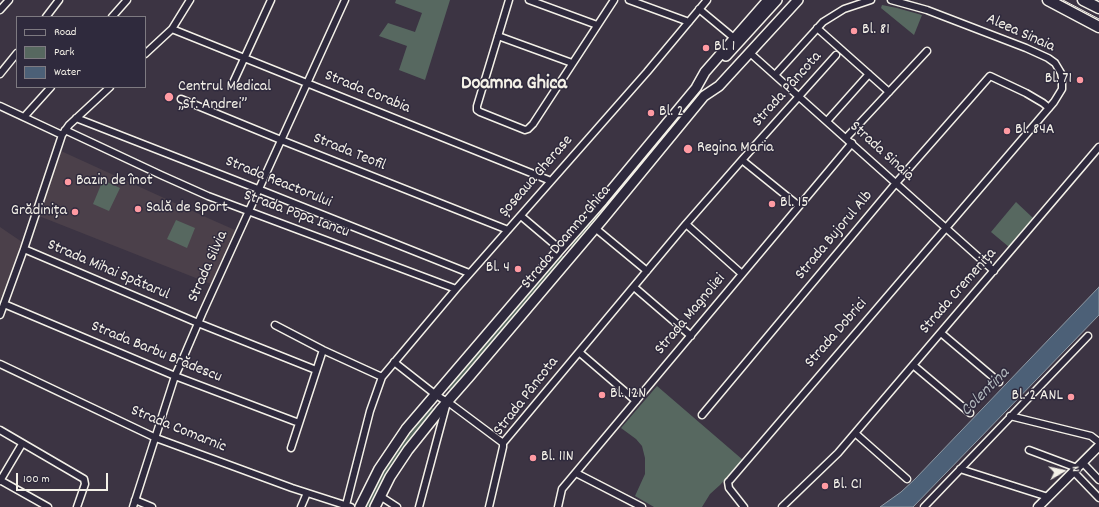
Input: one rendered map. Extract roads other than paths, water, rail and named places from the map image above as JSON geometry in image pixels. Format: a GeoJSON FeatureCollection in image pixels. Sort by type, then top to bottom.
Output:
{"type":"FeatureCollection","features":[{"type":"Feature","properties":{"kind":"main road"},"geometry":{"type":"LineString","coordinates":[[696,88],[774,4],[790,0]]}},
{"type":"Feature","properties":{"kind":"main road","name":"Strada Doamna Ghica"},"geometry":{"type":"LineString","coordinates":[[374,507],[390,477],[411,446],[447,402],[595,228],[704,96],[719,86],[798,0]]}},
{"type":"Feature","properties":{"kind":"main road"},"geometry":{"type":"LineString","coordinates":[[1048,0],[1099,27]]}},
{"type":"Feature","properties":{"kind":"main road"},"geometry":{"type":"LineString","coordinates":[[1083,0],[1099,8]]}},
{"type":"Feature","properties":{"kind":"main road"},"geometry":{"type":"LineString","coordinates":[[704,96],[774,4]]}},
{"type":"Feature","properties":{"kind":"main road","name":"Strada Doamna Ghica"},"geometry":{"type":"LineString","coordinates":[[360,507],[380,469],[406,429],[603,200],[696,88],[705,72],[734,38],[774,4]]}},
{"type":"Feature","properties":{"kind":"street"},"geometry":{"type":"LineString","coordinates":[[0,10],[8,0]]}},
{"type":"Feature","properties":{"kind":"street"},"geometry":{"type":"LineString","coordinates":[[47,16],[59,0]]}},
{"type":"Feature","properties":{"kind":"street"},"geometry":{"type":"LineString","coordinates":[[113,16],[127,0]]}},
{"type":"Feature","properties":{"kind":"street"},"geometry":{"type":"LineString","coordinates":[[146,53],[172,29],[190,0]]}},
{"type":"Feature","properties":{"kind":"street"},"geometry":{"type":"LineString","coordinates":[[232,85],[271,0]]}},
{"type":"Feature","properties":{"kind":"street","name":"Strada Silvia"},"geometry":{"type":"LineString","coordinates":[[133,507],[175,376],[248,211],[345,0]]}},
{"type":"Feature","properties":{"kind":"street"},"geometry":{"type":"LineString","coordinates":[[509,0],[477,110],[520,129],[528,129],[531,127],[614,0]]}},
{"type":"Feature","properties":{"kind":"street"},"geometry":{"type":"LineString","coordinates":[[529,0],[597,25]]}},
{"type":"Feature","properties":{"kind":"street"},"geometry":{"type":"LineString","coordinates":[[629,0],[689,22]]}},
{"type":"Feature","properties":{"kind":"street","name":"Șoseaua Gherase"},"geometry":{"type":"LineString","coordinates":[[349,506],[370,411],[382,377],[456,288],[647,72],[707,0]]}},
{"type":"Feature","properties":{"kind":"street"},"geometry":{"type":"LineString","coordinates":[[775,75],[817,28],[830,17],[844,9],[871,0]]}},
{"type":"Feature","properties":{"kind":"street","name":"Aleea Sinaia"},"geometry":{"type":"LineString","coordinates":[[891,0],[934,13],[1026,48],[1052,60],[1059,68],[1061,73],[1062,84],[1059,94],[1049,108],[946,228]]}},
{"type":"Feature","properties":{"kind":"street"},"geometry":{"type":"LineString","coordinates":[[700,9],[734,38]]}},
{"type":"Feature","properties":{"kind":"street"},"geometry":{"type":"LineString","coordinates":[[817,28],[889,92]]}},
{"type":"Feature","properties":{"kind":"street","name":"Strada Corabia"},"geometry":{"type":"LineString","coordinates":[[172,29],[551,181]]}},
{"type":"Feature","properties":{"kind":"street"},"geometry":{"type":"LineString","coordinates":[[498,36],[572,63]]}},
{"type":"Feature","properties":{"kind":"street"},"geometry":{"type":"LineString","coordinates":[[846,138],[927,51]]}},
{"type":"Feature","properties":{"kind":"street","name":"Strada Sinaia"},"geometry":{"type":"LineString","coordinates":[[750,53],[994,270]]}},
{"type":"Feature","properties":{"kind":"street"},"geometry":{"type":"LineString","coordinates":[[0,74],[16,54]]}},
{"type":"Feature","properties":{"kind":"street","name":"Strada Pâncota"},"geometry":{"type":"LineString","coordinates":[[489,507],[504,447],[503,443],[686,224],[836,55]]}},
{"type":"Feature","properties":{"kind":"street"},"geometry":{"type":"LineString","coordinates":[[827,121],[869,74]]}},
{"type":"Feature","properties":{"kind":"street","name":"Strada Bujorul Alb"},"geometry":{"type":"LineString","coordinates":[[702,415],[896,183],[990,76],[1026,93],[1049,108]]}},
{"type":"Feature","properties":{"kind":"street"},"geometry":{"type":"LineString","coordinates":[[24,117],[49,88]]}},
{"type":"Feature","properties":{"kind":"street"},"geometry":{"type":"LineString","coordinates":[[0,314],[64,132],[76,118],[109,88]]}},
{"type":"Feature","properties":{"kind":"street","name":"Strada Teofil"},"geometry":{"type":"LineString","coordinates":[[181,99],[508,230]]}},
{"type":"Feature","properties":{"kind":"street","name":"Strada Popa Iancu"},"geometry":{"type":"LineString","coordinates":[[0,106],[64,132],[178,183],[248,211],[456,288]]}},
{"type":"Feature","properties":{"kind":"street","name":"Strada Reactorului"},"geometry":{"type":"LineString","coordinates":[[76,118],[469,273]]}},
{"type":"Feature","properties":{"kind":"street","name":"Strada Magnoliei"},"geometry":{"type":"LineString","coordinates":[[558,507],[562,489],[852,143]]}},
{"type":"Feature","properties":{"kind":"street","name":"Strada Cremenița"},"geometry":{"type":"LineString","coordinates":[[782,507],[838,453],[856,433],[1099,148]]}},
{"type":"Feature","properties":{"kind":"street"},"geometry":{"type":"LineString","coordinates":[[742,160],[799,206]]}},
{"type":"Feature","properties":{"kind":"street"},"geometry":{"type":"LineString","coordinates":[[521,216],[560,249]]}},
{"type":"Feature","properties":{"kind":"street"},"geometry":{"type":"LineString","coordinates":[[686,224],[742,274]]}},
{"type":"Feature","properties":{"kind":"street"},"geometry":{"type":"LineString","coordinates":[[595,228],[647,271]]}},
{"type":"Feature","properties":{"kind":"street","name":"Strada Dobrici"},"geometry":{"type":"LineString","coordinates":[[744,507],[730,491],[728,486],[730,480],[946,228]]}},
{"type":"Feature","properties":{"kind":"street","name":"Strada Mihai Spătarul"},"geometry":{"type":"LineString","coordinates":[[24,249],[198,323],[316,370]]}},
{"type":"Feature","properties":{"kind":"street"},"geometry":{"type":"LineString","coordinates":[[634,287],[691,336]]}},
{"type":"Feature","properties":{"kind":"street","name":"Strada Barbu Brădescu"},"geometry":{"type":"LineString","coordinates":[[4,304],[175,376],[299,423]]}},
{"type":"Feature","properties":{"kind":"street"},"geometry":{"type":"LineString","coordinates":[[275,325],[323,350],[382,377]]}},
{"type":"Feature","properties":{"kind":"street"},"geometry":{"type":"LineString","coordinates":[[941,333],[999,382]]}},
{"type":"Feature","properties":{"kind":"street"},"geometry":{"type":"LineString","coordinates":[[924,507],[1088,336]]}},
{"type":"Feature","properties":{"kind":"street"},"geometry":{"type":"LineString","coordinates":[[291,448],[323,350]]}},
{"type":"Feature","properties":{"kind":"street","name":"Strada Pâncota"},"geometry":{"type":"LineString","coordinates":[[579,352],[636,401]]}},
{"type":"Feature","properties":{"kind":"street"},"geometry":{"type":"LineString","coordinates":[[394,362],[436,395],[503,443]]}},
{"type":"Feature","properties":{"kind":"street","name":"Strada Comarnic"},"geometry":{"type":"LineString","coordinates":[[0,364],[156,438],[307,493],[349,506]]}},
{"type":"Feature","properties":{"kind":"street"},"geometry":{"type":"LineString","coordinates":[[913,365],[970,413]]}},
{"type":"Feature","properties":{"kind":"street"},"geometry":{"type":"LineString","coordinates":[[419,507],[447,402]]}},
{"type":"Feature","properties":{"kind":"street"},"geometry":{"type":"LineString","coordinates":[[1010,416],[1091,436],[1099,442]]}},
{"type":"Feature","properties":{"kind":"street"},"geometry":{"type":"LineString","coordinates":[[0,430],[84,479],[85,484],[78,507]]}},
{"type":"Feature","properties":{"kind":"street"},"geometry":{"type":"LineString","coordinates":[[856,433],[907,479]]}},
{"type":"Feature","properties":{"kind":"street"},"geometry":{"type":"LineString","coordinates":[[22,444],[0,481],[48,507]]}},
{"type":"Feature","properties":{"kind":"street"},"geometry":{"type":"LineString","coordinates":[[1038,507],[1099,446]]}},
{"type":"Feature","properties":{"kind":"street"},"geometry":{"type":"LineString","coordinates":[[1029,450],[1078,468],[1099,480]]}},
{"type":"Feature","properties":{"kind":"street"},"geometry":{"type":"LineString","coordinates":[[1078,468],[1099,498]]}},
{"type":"Feature","properties":{"kind":"street"},"geometry":{"type":"LineString","coordinates":[[960,469],[1048,497]]}},
{"type":"Feature","properties":{"kind":"street"},"geometry":{"type":"LineString","coordinates":[[576,473],[642,507]]}},
{"type":"Feature","properties":{"kind":"street"},"geometry":{"type":"LineString","coordinates":[[301,507],[307,493]]}},
{"type":"Feature","properties":{"kind":"street"},"geometry":{"type":"LineString","coordinates":[[380,496],[397,507]]}},
{"type":"Feature","properties":{"kind":"street"},"geometry":{"type":"LineString","coordinates":[[135,500],[152,507]]}},
{"type":"Feature","properties":{"kind":"water"},"geometry":{"type":"Polygon","coordinates":[[[1099,287],[1099,315],[913,507],[880,507],[901,492],[915,479],[1099,287]]]}},
{"type":"Feature","properties":{"kind":"tram line"},"geometry":{"type":"LineString","coordinates":[[1063,0],[1099,19]]}},
{"type":"Feature","properties":{"kind":"place","name":"Bl. 81"},"geometry":{"type":"Point","coordinates":[854,31]}},
{"type":"Feature","properties":{"kind":"place","name":"Bl. 1"},"geometry":{"type":"Point","coordinates":[706,48]}},
{"type":"Feature","properties":{"kind":"place","name":"Bl. 71"},"geometry":{"type":"Point","coordinates":[1080,80]}},
{"type":"Feature","properties":{"kind":"place","name":"Centrul Medical „Sf. Andrei”"},"geometry":{"type":"Point","coordinates":[169,97]}},
{"type":"Feature","properties":{"kind":"place","name":"Bl. 2"},"geometry":{"type":"Point","coordinates":[651,113]}},
{"type":"Feature","properties":{"kind":"place","name":"Bl. 84A"},"geometry":{"type":"Point","coordinates":[1007,131]}},
{"type":"Feature","properties":{"kind":"place","name":"Regina Maria"},"geometry":{"type":"Point","coordinates":[688,149]}},
{"type":"Feature","properties":{"kind":"place","name":"Bazin de înot"},"geometry":{"type":"Point","coordinates":[68,182]}},
{"type":"Feature","properties":{"kind":"place","name":"Bl. 15"},"geometry":{"type":"Point","coordinates":[772,204]}},
{"type":"Feature","properties":{"kind":"place","name":"Sală de Sport"},"geometry":{"type":"Point","coordinates":[138,209]}},
{"type":"Feature","properties":{"kind":"place","name":"Grădinița"},"geometry":{"type":"Point","coordinates":[75,212]}},
{"type":"Feature","properties":{"kind":"place","name":"Bl. 4"},"geometry":{"type":"Point","coordinates":[518,269]}},
{"type":"Feature","properties":{"kind":"place","name":"Bl. 12N"},"geometry":{"type":"Point","coordinates":[602,395]}},
{"type":"Feature","properties":{"kind":"place","name":"Bl. 2 ANL"},"geometry":{"type":"Point","coordinates":[1071,397]}},
{"type":"Feature","properties":{"kind":"place","name":"Bl. 11N"},"geometry":{"type":"Point","coordinates":[533,458]}},
{"type":"Feature","properties":{"kind":"place","name":"Bl. C1"},"geometry":{"type":"Point","coordinates":[825,486]}},
{"type":"Feature","properties":{"kind":"district","name":"Doamna Ghica"},"geometry":{"type":"Point","coordinates":[514,85]}},
{"type":"Feature","properties":{"kind":"water label","name":"Colentina"},"geometry":{"type":"Point","coordinates":[986,393]}}]}
